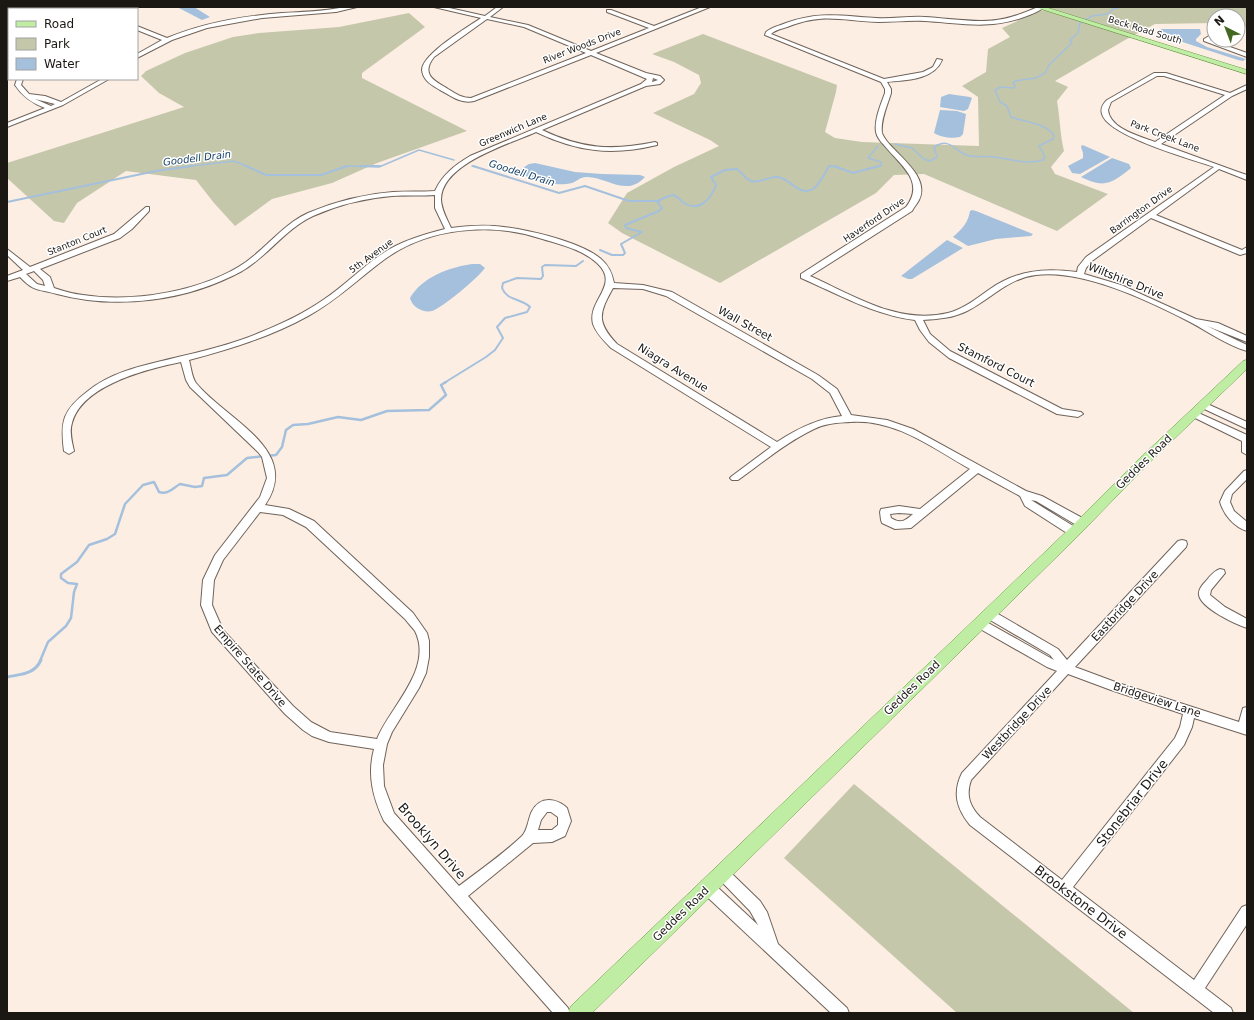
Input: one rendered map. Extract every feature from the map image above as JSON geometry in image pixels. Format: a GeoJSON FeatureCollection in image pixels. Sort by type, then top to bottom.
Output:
{"type":"FeatureCollection","features":[{"type":"Feature","properties":{"kind":"main road","name":"Beck Road South"},"geometry":{"type":"LineString","coordinates":[[1039,7],[1247,72]]}},
{"type":"Feature","properties":{"kind":"main road","name":"Geddes Road"},"geometry":{"type":"LineString","coordinates":[[578,1013],[1078,528],[1143,462],[1247,363]]}},
{"type":"Feature","properties":{"kind":"street"},"geometry":{"type":"LineString","coordinates":[[138,55],[168,40],[201,28],[238,20],[278,15],[323,13],[354,7]]}},
{"type":"Feature","properties":{"kind":"street"},"geometry":{"type":"LineString","coordinates":[[438,7],[526,26],[590,52],[647,80]]}},
{"type":"Feature","properties":{"kind":"street"},"geometry":{"type":"LineString","coordinates":[[486,17],[500,7]]}},
{"type":"Feature","properties":{"kind":"street","name":"River Woods Drive"},"geometry":{"type":"LineString","coordinates":[[486,17],[435,54],[425,66],[425,74],[430,82],[464,100],[472,100],[590,52],[707,7]]}},
{"type":"Feature","properties":{"kind":"street"},"geometry":{"type":"LineString","coordinates":[[1016,16],[1029,7]]}},
{"type":"Feature","properties":{"kind":"street"},"geometry":{"type":"LineString","coordinates":[[939,60],[934,69],[920,75],[883,81],[866,72],[768,35],[770,31],[799,20],[821,15],[889,20],[926,19],[971,24],[997,23],[1023,15],[1039,7]]}},
{"type":"Feature","properties":{"kind":"street"},"geometry":{"type":"LineString","coordinates":[[609,11],[654,28]]}},
{"type":"Feature","properties":{"kind":"street"},"geometry":{"type":"LineString","coordinates":[[138,28],[168,40]]}},
{"type":"Feature","properties":{"kind":"street"},"geometry":{"type":"LineString","coordinates":[[1228,48],[1247,55]]}},
{"type":"Feature","properties":{"kind":"street","name":"Park Creek Lane"},"geometry":{"type":"LineString","coordinates":[[1230,95],[1160,73],[1149,77],[1107,103],[1104,109],[1105,114],[1114,125],[1132,135],[1247,178]]}},
{"type":"Feature","properties":{"kind":"street"},"geometry":{"type":"LineString","coordinates":[[20,80],[18,86],[31,100],[51,108]]}},
{"type":"Feature","properties":{"kind":"street"},"geometry":{"type":"LineString","coordinates":[[7,125],[61,104],[104,80]]}},
{"type":"Feature","properties":{"kind":"street","name":"Greenwich Lane"},"geometry":{"type":"LineString","coordinates":[[438,193],[444,179],[472,158],[647,80],[658,83],[661,80]]}},
{"type":"Feature","properties":{"kind":"street","name":"Haverford Drive"},"geometry":{"type":"LineString","coordinates":[[804,276],[909,209],[916,199],[918,188],[915,178],[883,141],[879,133],[879,127],[888,93],[888,89],[883,81]]}},
{"type":"Feature","properties":{"kind":"street"},"geometry":{"type":"LineString","coordinates":[[1156,144],[1230,95],[1247,87]]}},
{"type":"Feature","properties":{"kind":"street"},"geometry":{"type":"LineString","coordinates":[[28,96],[45,98],[61,104]]}},
{"type":"Feature","properties":{"kind":"street"},"geometry":{"type":"LineString","coordinates":[[536,130],[565,143],[588,148],[620,150],[655,144]]}},
{"type":"Feature","properties":{"kind":"street","name":"Barrington Drive"},"geometry":{"type":"LineString","coordinates":[[1080,274],[1082,267],[1089,259],[1218,167]]}},
{"type":"Feature","properties":{"kind":"street"},"geometry":{"type":"LineString","coordinates":[[28,270],[34,285],[40,288],[50,289],[74,296],[100,299],[135,298],[182,291],[206,284],[239,269],[257,258],[290,228],[308,216],[332,206],[358,199],[393,194],[438,193],[439,210],[449,231]]}},
{"type":"Feature","properties":{"kind":"street","name":"Stanton Court"},"geometry":{"type":"LineString","coordinates":[[7,278],[116,236],[129,227],[146,209]]}},
{"type":"Feature","properties":{"kind":"street"},"geometry":{"type":"LineString","coordinates":[[1151,215],[1243,253],[1247,249]]}},
{"type":"Feature","properties":{"kind":"street","name":"5th Avenue"},"geometry":{"type":"LineString","coordinates":[[69,451],[66,428],[68,422],[79,405],[91,393],[108,382],[124,374],[142,368],[242,342],[285,324],[327,301],[394,250],[428,236],[449,231],[489,227],[519,230],[542,236],[585,252],[595,258],[606,270],[610,286]]}},
{"type":"Feature","properties":{"kind":"street"},"geometry":{"type":"LineString","coordinates":[[7,251],[28,270],[47,279],[50,284],[50,289]]}},
{"type":"Feature","properties":{"kind":"street","name":"Wiltshire Drive"},"geometry":{"type":"LineString","coordinates":[[804,276],[874,309],[892,314],[918,318],[944,316],[961,311],[968,308],[1004,282],[1021,274],[1048,271],[1080,274],[1103,281],[1194,320],[1215,325],[1247,339]]}},
{"type":"Feature","properties":{"kind":"street","name":"Wall Street"},"geometry":{"type":"LineString","coordinates":[[610,286],[644,286],[669,294],[815,377],[834,391],[848,419]]}},
{"type":"Feature","properties":{"kind":"street","name":"Niagra Avenue"},"geometry":{"type":"LineString","coordinates":[[610,286],[598,308],[596,318],[601,332],[614,346],[778,448]]}},
{"type":"Feature","properties":{"kind":"street","name":"Stamford Court"},"geometry":{"type":"LineString","coordinates":[[918,318],[921,326],[929,338],[942,350],[952,356],[1060,412],[1078,414]]}},
{"type":"Feature","properties":{"kind":"street","name":"Wiltshire Drive"},"geometry":{"type":"LineString","coordinates":[[1194,320],[1209,331],[1247,348]]}},
{"type":"Feature","properties":{"kind":"street","name":"Empire State Drive"},"geometry":{"type":"LineString","coordinates":[[184,358],[190,380],[194,385],[260,448],[269,462],[270,483],[267,492],[258,508],[215,563],[209,575],[206,605],[212,623],[218,632],[288,710],[307,726],[316,732],[329,737],[381,745]]}},
{"type":"Feature","properties":{"kind":"street"},"geometry":{"type":"LineString","coordinates":[[1198,410],[1247,426]]}},
{"type":"Feature","properties":{"kind":"street"},"geometry":{"type":"LineString","coordinates":[[1198,410],[1247,438],[1247,452]]}},
{"type":"Feature","properties":{"kind":"street"},"geometry":{"type":"LineString","coordinates":[[735,478],[812,426],[835,419],[878,421],[899,426],[918,435],[976,469],[1023,494],[1039,498],[1078,528]]}},
{"type":"Feature","properties":{"kind":"street"},"geometry":{"type":"LineString","coordinates":[[921,513],[976,469]]}},
{"type":"Feature","properties":{"kind":"street"},"geometry":{"type":"LineString","coordinates":[[1247,473],[1228,494],[1225,502],[1229,512],[1234,518],[1247,527]]}},
{"type":"Feature","properties":{"kind":"street","name":"Brooklyn Drive"},"geometry":{"type":"LineString","coordinates":[[258,508],[285,512],[310,524],[409,616],[421,633],[425,646],[421,668],[410,695],[392,722],[381,745],[376,779],[381,804],[388,816],[563,1013]]}},
{"type":"Feature","properties":{"kind":"street","name":"Eastbridge Drive"},"geometry":{"type":"LineString","coordinates":[[1067,668],[1182,544]]}},
{"type":"Feature","properties":{"kind":"street"},"geometry":{"type":"LineString","coordinates":[[1220,573],[1204,591],[1203,595],[1205,599],[1214,606],[1247,624]]}},
{"type":"Feature","properties":{"kind":"street","name":"Bridgeview Lane"},"geometry":{"type":"LineString","coordinates":[[984,618],[1051,664],[1067,668],[1115,687],[1246,730]]}},
{"type":"Feature","properties":{"kind":"street","name":"Westbridge Drive"},"geometry":{"type":"LineString","coordinates":[[966,777],[1067,668]]}},
{"type":"Feature","properties":{"kind":"street","name":"Stonebriar Drive"},"geometry":{"type":"LineString","coordinates":[[1064,889],[1180,742],[1186,727],[1189,711]]}},
{"type":"Feature","properties":{"kind":"street"},"geometry":{"type":"LineString","coordinates":[[1246,730],[1247,712]]}},
{"type":"Feature","properties":{"kind":"street","name":"Brookstone Drive"},"geometry":{"type":"LineString","coordinates":[[966,777],[961,789],[961,798],[970,815],[1226,1013]]}},
{"type":"Feature","properties":{"kind":"street"},"geometry":{"type":"LineString","coordinates":[[459,895],[530,838]]}},
{"type":"Feature","properties":{"kind":"street"},"geometry":{"type":"LineString","coordinates":[[723,874],[755,906],[762,917],[772,948]]}},
{"type":"Feature","properties":{"kind":"street"},"geometry":{"type":"LineString","coordinates":[[708,888],[842,1013]]}},
{"type":"Feature","properties":{"kind":"street"},"geometry":{"type":"LineString","coordinates":[[1196,990],[1247,912]]}},
{"type":"Feature","properties":{"kind":"green space"},"geometry":{"type":"Polygon","coordinates":[[[1054,7],[1247,7],[1247,27],[1246,8],[1206,8],[1206,23],[1155,24],[1055,81],[1068,87],[1057,101],[1064,151],[1051,167],[1055,174],[1108,194],[1057,231],[924,174],[894,175],[876,193],[720,283],[622,233],[608,223],[627,193],[674,167],[719,146],[710,140],[653,113],[694,94],[701,83],[699,75],[674,62],[652,54],[703,34],[837,85],[825,132],[835,138],[862,142],[979,146],[978,97],[962,86],[986,72],[988,49],[1010,37],[1002,28],[1037,12],[1054,7]]]}},
{"type":"Feature","properties":{"kind":"green space"},"geometry":{"type":"Polygon","coordinates":[[[409,13],[425,27],[362,73],[362,78],[467,131],[377,163],[332,183],[272,199],[235,226],[196,180],[126,171],[77,203],[64,223],[54,221],[7,178],[7,163],[184,107],[159,93],[141,76],[146,71],[185,53],[233,37],[259,33],[339,27],[409,13]]]}},
{"type":"Feature","properties":{"kind":"green space"},"geometry":{"type":"Polygon","coordinates":[[[854,784],[1134,1013],[957,1013],[784,858],[854,784]]]}},
{"type":"Feature","properties":{"kind":"water"},"geometry":{"type":"Polygon","coordinates":[[[177,7],[194,7],[210,17],[202,20],[177,7]]]}},
{"type":"Feature","properties":{"kind":"water"},"geometry":{"type":"Polygon","coordinates":[[[1161,29],[1200,29],[1201,34],[1196,41],[1206,46],[1206,48],[1246,59],[1243,61],[1238,60],[1167,37],[1158,32],[1161,29]]]}},
{"type":"Feature","properties":{"kind":"water"},"geometry":{"type":"Polygon","coordinates":[[[949,94],[972,98],[968,109],[964,111],[940,107],[941,97],[949,94]]]}},
{"type":"Feature","properties":{"kind":"water"},"geometry":{"type":"Polygon","coordinates":[[[940,110],[957,111],[966,114],[963,134],[960,137],[953,138],[939,136],[934,133],[940,110]]]}},
{"type":"Feature","properties":{"kind":"water"},"geometry":{"type":"Polygon","coordinates":[[[1082,145],[1110,157],[1080,174],[1072,173],[1068,166],[1083,158],[1082,145]]]}},
{"type":"Feature","properties":{"kind":"water"},"geometry":{"type":"Polygon","coordinates":[[[1112,158],[1129,164],[1131,168],[1108,183],[1096,183],[1081,177],[1112,158]]]}},
{"type":"Feature","properties":{"kind":"water"},"geometry":{"type":"Polygon","coordinates":[[[535,163],[575,172],[640,175],[645,177],[638,183],[631,186],[623,186],[586,177],[572,183],[551,184],[530,178],[518,171],[529,164],[535,163]]]}},
{"type":"Feature","properties":{"kind":"water"},"geometry":{"type":"Polygon","coordinates":[[[972,210],[1033,234],[1031,236],[996,239],[968,246],[953,237],[964,226],[970,211],[972,210]]]}},
{"type":"Feature","properties":{"kind":"water"},"geometry":{"type":"Polygon","coordinates":[[[947,240],[963,248],[912,279],[901,276],[947,240]]]}},
{"type":"Feature","properties":{"kind":"water"},"geometry":{"type":"Polygon","coordinates":[[[480,264],[485,268],[460,292],[432,311],[425,311],[415,307],[410,298],[422,284],[437,274],[464,265],[480,264]]]}},
{"type":"Feature","properties":{"kind":"waterway"},"geometry":{"type":"LineString","coordinates":[[895,144],[912,148],[924,159],[930,161],[937,157],[934,147],[945,143],[970,156],[994,157],[1025,162],[1043,160],[1045,157],[1039,146],[1053,139],[1054,135],[1040,125],[1011,117],[1007,106],[1000,102],[995,90],[1001,87],[1014,88],[1015,86],[1013,83],[1015,81],[1036,78],[1045,73],[1049,65],[1072,43],[1070,40],[1078,33],[1080,23],[1092,16],[1108,14],[1113,9],[1121,7]]}},
{"type":"Feature","properties":{"kind":"waterway"},"geometry":{"type":"LineString","coordinates":[[876,167],[881,166],[881,162],[868,158],[878,146]]}},
{"type":"Feature","properties":{"kind":"waterway","name":"Goodell Drain"},"geometry":{"type":"LineString","coordinates":[[344,167],[379,167],[419,150],[454,160]]}},
{"type":"Feature","properties":{"kind":"waterway","name":"Goodell Drain"},"geometry":{"type":"LineString","coordinates":[[190,166],[234,161],[249,167]]}},
{"type":"Feature","properties":{"kind":"waterway","name":"Goodell Drain"},"geometry":{"type":"LineString","coordinates":[[7,202],[156,171],[190,166]]}},
{"type":"Feature","properties":{"kind":"waterway","name":"Goodell Drain"},"geometry":{"type":"LineString","coordinates":[[184,167],[190,166]]}},
{"type":"Feature","properties":{"kind":"waterway","name":"Goodell Drain"},"geometry":{"type":"LineString","coordinates":[[246,166],[266,175],[321,175],[344,167]]}},
{"type":"Feature","properties":{"kind":"waterway","name":"Goodell Drain"},"geometry":{"type":"LineString","coordinates":[[361,166],[380,166]]}},
{"type":"Feature","properties":{"kind":"waterway"},"geometry":{"type":"LineString","coordinates":[[475,167],[559,193],[585,186],[629,201],[657,201],[674,195],[684,203],[690,206],[695,206],[704,203],[714,190],[716,185],[711,177],[725,170],[737,169],[747,179],[754,182],[778,177],[786,180],[801,190],[806,191],[811,190],[819,183],[829,166]]}},
{"type":"Feature","properties":{"kind":"waterway"},"geometry":{"type":"LineString","coordinates":[[829,166],[837,167]]}},
{"type":"Feature","properties":{"kind":"waterway"},"geometry":{"type":"LineString","coordinates":[[837,167],[853,173],[876,167]]}},
{"type":"Feature","properties":{"kind":"waterway"},"geometry":{"type":"LineString","coordinates":[[600,250],[612,255],[623,255],[625,253],[621,244],[642,232],[626,228],[625,225],[659,211],[662,208],[658,203],[660,200]]}},
{"type":"Feature","properties":{"kind":"waterway"},"geometry":{"type":"LineString","coordinates":[[444,383],[495,350],[503,338],[497,327],[505,318],[527,312],[530,307],[507,295],[502,288],[503,283],[517,278],[541,279],[543,276],[542,267],[545,265],[576,266],[583,261]]}},
{"type":"Feature","properties":{"kind":"waterway"},"geometry":{"type":"LineString","coordinates":[[40,661],[48,642],[66,626],[71,618],[74,592],[77,584],[68,583],[61,578],[61,574],[77,562],[89,545],[107,539],[115,534],[125,504],[143,485],[154,482],[159,492],[162,493],[170,491],[180,484],[195,487],[202,486],[204,478],[227,475],[247,458],[276,455],[282,447],[286,430],[293,425],[308,424],[338,417],[361,420],[387,411],[429,410],[446,395],[441,385],[446,382]]}},
{"type":"Feature","properties":{"kind":"waterway"},"geometry":{"type":"LineString","coordinates":[[7,677],[27,673],[35,669],[41,660]]}}]}
